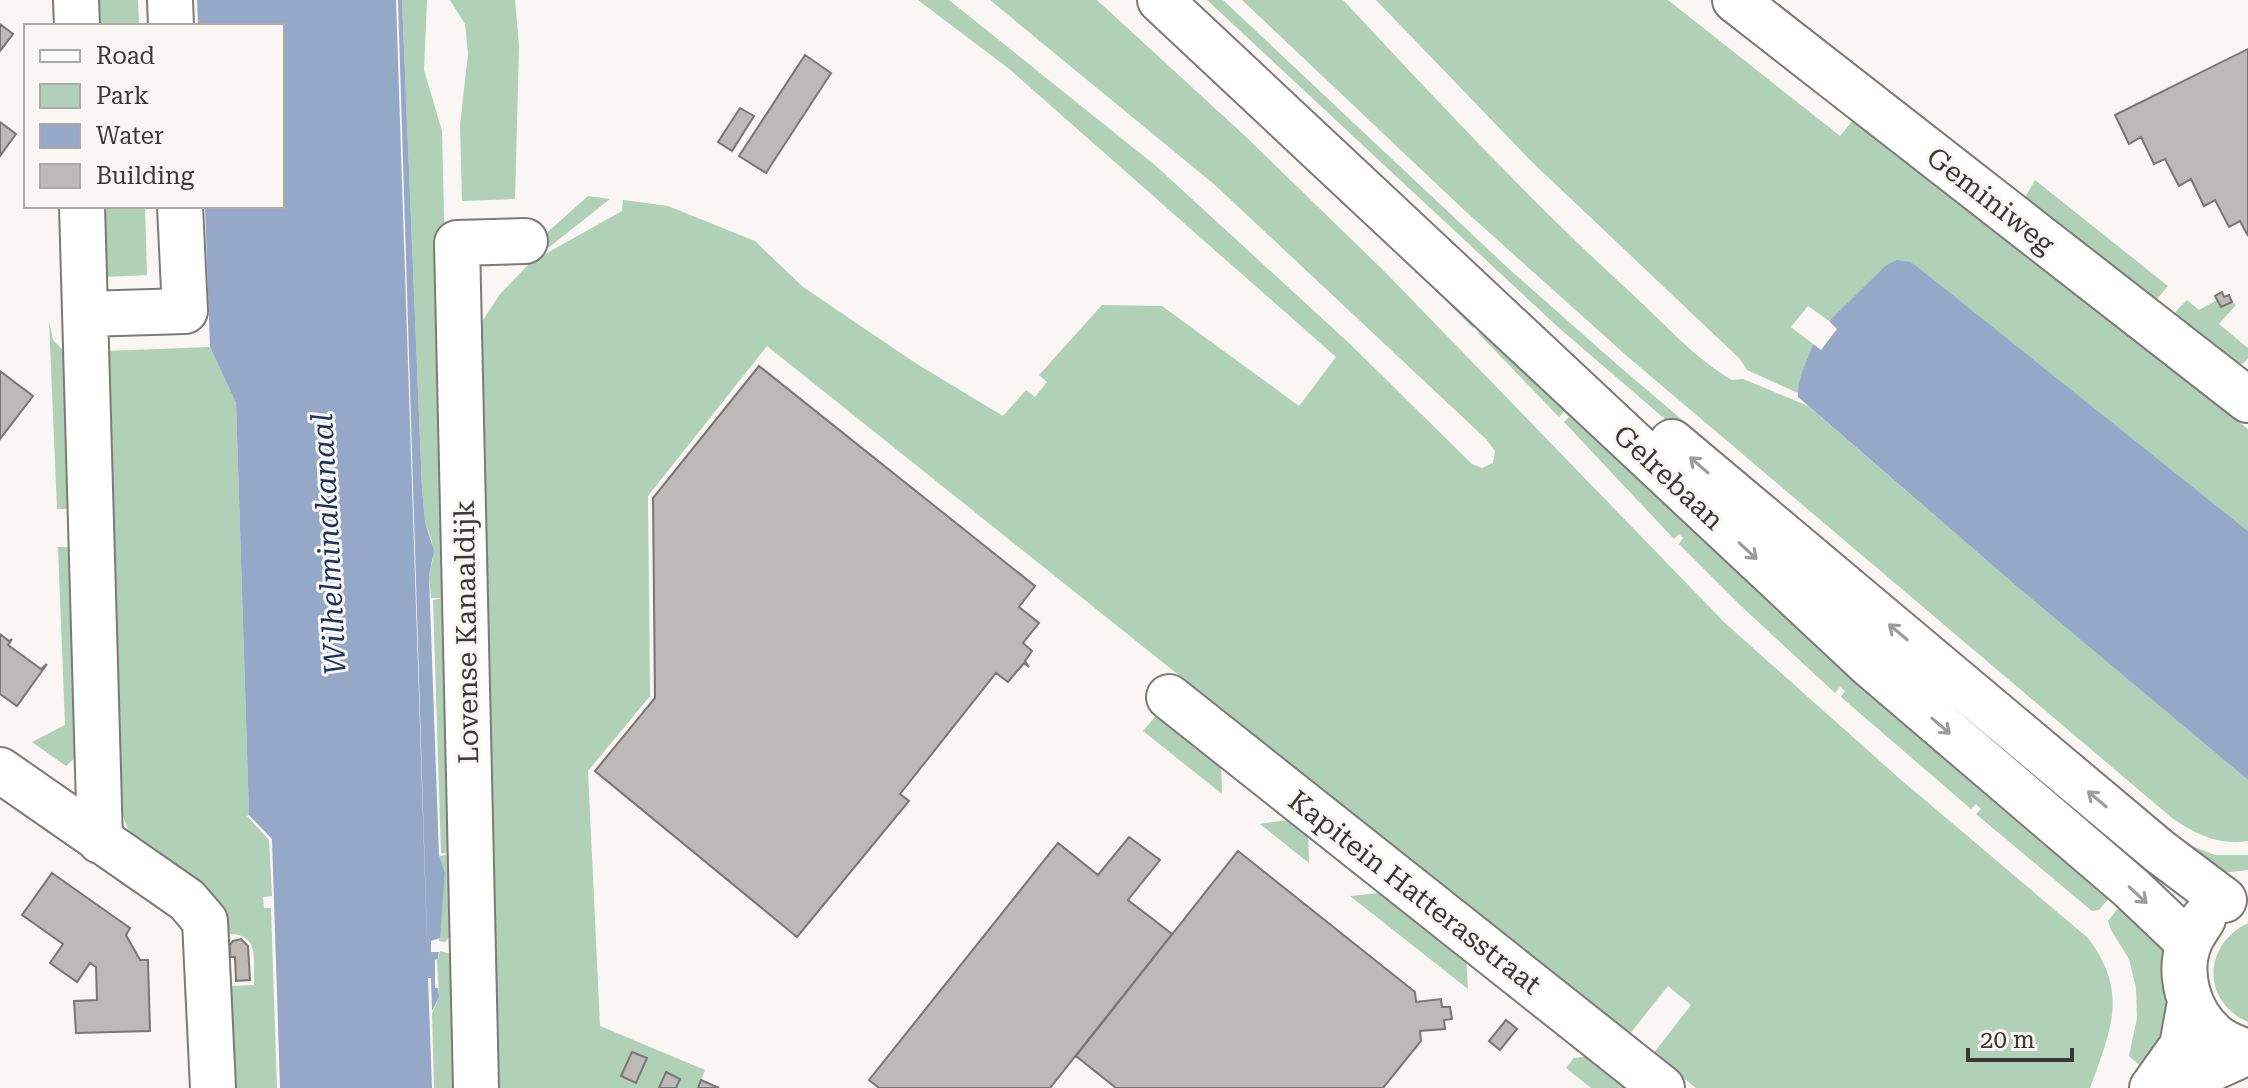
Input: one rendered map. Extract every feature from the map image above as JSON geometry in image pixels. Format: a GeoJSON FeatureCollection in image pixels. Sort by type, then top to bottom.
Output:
{"type":"FeatureCollection","features":[{"type":"Feature","properties":{"kind":"street"},"geometry":{"type":"LineString","coordinates":[[76,0],[77,24]]}},
{"type":"Feature","properties":{"kind":"street"},"geometry":{"type":"LineString","coordinates":[[170,0],[171,24]]}},
{"type":"Feature","properties":{"kind":"street","name":"Gelrebaan"},"geometry":{"type":"LineString","coordinates":[[1160,0],[1846,642],[2130,887],[2189,943]]}},
{"type":"Feature","properties":{"kind":"street","name":"Gelrebaan"},"geometry":{"type":"LineString","coordinates":[[1190,0],[1568,351],[1707,472],[2159,851],[2236,895]]}},
{"type":"Feature","properties":{"kind":"street","name":"Geminiweg"},"geometry":{"type":"LineString","coordinates":[[1735,0],[2248,400]]}},
{"type":"Feature","properties":{"kind":"street"},"geometry":{"type":"LineString","coordinates":[[82,208],[100,841]]}},
{"type":"Feature","properties":{"kind":"street"},"geometry":{"type":"LineString","coordinates":[[85,314],[185,311],[180,208]]}},
{"type":"Feature","properties":{"kind":"street","name":"Lovense Kanaaldijk"},"geometry":{"type":"LineString","coordinates":[[476,1088],[457,243],[525,241]]}},
{"type":"Feature","properties":{"kind":"street","name":"Kapitein Hatterasstraat"},"geometry":{"type":"LineString","coordinates":[[1169,697],[1662,1088]]}},
{"type":"Feature","properties":{"kind":"street"},"geometry":{"type":"LineString","coordinates":[[0,770],[187,900],[205,921],[213,1088]]}},
{"type":"Feature","properties":{"kind":"street"},"geometry":{"type":"LineString","coordinates":[[2236,895],[2203,919],[2189,943],[2185,983],[2190,1002],[2213,1035],[2230,1046],[2248,1052]]}},
{"type":"Feature","properties":{"kind":"street"},"geometry":{"type":"LineString","coordinates":[[2152,1088],[2182,1046],[2190,1002]]}},
{"type":"Feature","properties":{"kind":"street"},"geometry":{"type":"LineString","coordinates":[[2192,1088],[2211,1069],[2248,1052]]}},
{"type":"Feature","properties":{"kind":"green space"},"geometry":{"type":"Polygon","coordinates":[[[94,0],[138,0],[139,24],[94,24],[94,0]]]}},
{"type":"Feature","properties":{"kind":"green space"},"geometry":{"type":"Polygon","coordinates":[[[402,0],[427,0],[424,70],[442,131],[465,1088],[434,1088],[432,1013],[439,997],[437,962],[440,951],[451,954],[449,937],[445,942],[439,941],[445,873],[439,856],[451,854],[441,853],[433,600],[443,598],[431,598],[429,575],[433,558],[432,541],[425,522],[422,488],[402,0]]]}},
{"type":"Feature","properties":{"kind":"green space"},"geometry":{"type":"Polygon","coordinates":[[[450,0],[515,0],[519,46],[515,199],[462,201],[460,125],[468,54],[465,24],[450,0]]]}},
{"type":"Feature","properties":{"kind":"green space"},"geometry":{"type":"Polygon","coordinates":[[[918,0],[949,0],[1156,166],[1350,344],[1472,464],[1482,468],[1493,463],[1495,451],[1486,439],[1215,185],[990,0],[1097,0],[1244,135],[1385,272],[1725,623],[1900,779],[2088,938],[2109,976],[2112,994],[2109,1029],[2090,1088],[1696,1088],[1653,1054],[1691,1005],[1668,986],[1629,1035],[767,346],[648,496],[650,696],[588,771],[600,1026],[705,1070],[698,1088],[484,1088],[477,329],[500,294],[531,262],[622,211],[623,200],[668,206],[755,241],[803,287],[917,364],[1003,416],[1026,390],[1035,397],[1047,382],[1039,375],[1102,305],[1162,306],[1299,406],[1336,357],[1008,68],[918,0]]]}},
{"type":"Feature","properties":{"kind":"green space"},"geometry":{"type":"Polygon","coordinates":[[[1207,0],[1223,0],[1509,269],[1828,544],[1821,553],[1559,328],[1207,0]]]}},
{"type":"Feature","properties":{"kind":"green space"},"geometry":{"type":"Polygon","coordinates":[[[1242,0],[1343,0],[1519,185],[1691,350],[1732,380],[1743,379],[1808,406],[2248,780],[2248,841],[2208,837],[2172,818],[1628,357],[1463,209],[1242,0]]]}},
{"type":"Feature","properties":{"kind":"green space"},"geometry":{"type":"Polygon","coordinates":[[[1376,0],[1668,0],[1840,136],[1858,118],[2248,429],[2248,531],[1910,262],[1885,266],[1829,321],[1808,306],[1791,327],[1813,344],[1798,393],[1747,370],[1740,359],[1532,162],[1376,0]]]}},
{"type":"Feature","properties":{"kind":"green space"},"geometry":{"type":"Polygon","coordinates":[[[2035,180],[2168,286],[2156,300],[2024,199],[2035,180]]]}},
{"type":"Feature","properties":{"kind":"green space"},"geometry":{"type":"Polygon","coordinates":[[[588,196],[610,199],[543,252],[542,237],[588,196]]]}},
{"type":"Feature","properties":{"kind":"green space"},"geometry":{"type":"Polygon","coordinates":[[[100,208],[145,208],[147,275],[103,277],[100,208]]]}},
{"type":"Feature","properties":{"kind":"green space"},"geometry":{"type":"Polygon","coordinates":[[[1371,226],[2117,889],[2099,910],[2092,911],[1976,814],[1981,809],[1976,804],[1971,809],[1841,697],[1845,691],[1840,687],[1835,693],[1741,606],[1679,544],[1683,538],[1679,534],[1674,539],[1564,422],[1569,417],[1564,412],[1559,417],[1478,333],[1484,328],[1479,323],[1473,328],[1371,226]]]}},
{"type":"Feature","properties":{"kind":"green space"},"geometry":{"type":"Polygon","coordinates":[[[2187,300],[2199,310],[2217,300],[2221,307],[2232,302],[2236,305],[2219,324],[2248,348],[2248,358],[2244,363],[2230,366],[2174,319],[2176,311],[2187,300]]]}},
{"type":"Feature","properties":{"kind":"green space"},"geometry":{"type":"Polygon","coordinates":[[[49,321],[53,340],[67,354],[69,509],[57,509],[49,321]]]}},
{"type":"Feature","properties":{"kind":"green space"},"geometry":{"type":"Polygon","coordinates":[[[210,347],[236,403],[247,816],[269,840],[272,896],[263,897],[264,908],[271,908],[277,1088],[231,1088],[227,986],[254,985],[254,957],[250,942],[245,937],[225,934],[138,844],[120,808],[105,351],[210,347]]]}},
{"type":"Feature","properties":{"kind":"green space"},"geometry":{"type":"Polygon","coordinates":[[[58,547],[73,547],[77,756],[66,766],[32,742],[65,725],[58,547]]]}},
{"type":"Feature","properties":{"kind":"green space"},"geometry":{"type":"Polygon","coordinates":[[[1160,711],[1221,760],[1222,794],[1143,731],[1160,711]]]}},
{"type":"Feature","properties":{"kind":"green space"},"geometry":{"type":"Polygon","coordinates":[[[1296,819],[1308,828],[1309,863],[1260,824],[1296,819]]]}},
{"type":"Feature","properties":{"kind":"green space"},"geometry":{"type":"Polygon","coordinates":[[[2184,843],[2215,855],[2248,855],[2248,870],[2222,873],[2184,843]]]}},
{"type":"Feature","properties":{"kind":"green space"},"geometry":{"type":"Polygon","coordinates":[[[1388,892],[1466,954],[1468,989],[1350,896],[1388,892]]]}},
{"type":"Feature","properties":{"kind":"green space"},"geometry":{"type":"Polygon","coordinates":[[[2127,897],[2161,939],[2164,950],[2168,1026],[2146,1071],[2129,1056],[2137,1018],[2136,988],[2129,959],[2108,921],[2127,897]]]}},
{"type":"Feature","properties":{"kind":"green space"},"geometry":{"type":"Polygon","coordinates":[[[2248,923],[2248,1022],[2233,1013],[2222,1001],[2215,987],[2214,973],[2222,945],[2248,923]]]}},
{"type":"Feature","properties":{"kind":"green space"},"geometry":{"type":"Polygon","coordinates":[[[1592,1056],[1633,1088],[1591,1088],[1566,1068],[1574,1058],[1592,1056]]]}},
{"type":"Feature","properties":{"kind":"water","name":"Wilhelminakanaal"},"geometry":{"type":"Polygon","coordinates":[[[197,0],[396,0],[428,970],[398,0],[402,0],[422,488],[425,522],[434,551],[429,575],[439,855],[445,873],[440,938],[431,941],[431,952],[439,952],[437,962],[435,960],[435,988],[438,988],[439,997],[432,1011],[431,978],[428,978],[432,1088],[280,1088],[272,839],[249,815],[236,403],[210,347],[205,208],[284,208],[284,24],[198,24],[197,0]]]}},
{"type":"Feature","properties":{"kind":"water"},"geometry":{"type":"Polygon","coordinates":[[[1897,260],[1915,265],[2248,531],[2248,780],[2022,591],[1798,397],[1801,376],[1813,344],[1821,350],[1837,329],[1829,321],[1885,266],[1897,260]]]}},
{"type":"Feature","properties":{"kind":"building"},"geometry":{"type":"Polygon","coordinates":[[[0,24],[13,34],[0,51],[0,24]]]}},
{"type":"Feature","properties":{"kind":"building"},"geometry":{"type":"Polygon","coordinates":[[[2248,49],[2248,236],[2240,221],[2229,227],[2215,200],[2204,206],[2191,179],[2179,186],[2165,159],[2154,164],[2141,137],[2129,144],[2115,115],[2248,49]]]}},
{"type":"Feature","properties":{"kind":"building"},"geometry":{"type":"Polygon","coordinates":[[[805,55],[831,73],[766,173],[739,156],[805,55]]]}},
{"type":"Feature","properties":{"kind":"building"},"geometry":{"type":"Polygon","coordinates":[[[740,108],[754,116],[732,151],[718,142],[740,108]]]}},
{"type":"Feature","properties":{"kind":"building"},"geometry":{"type":"Polygon","coordinates":[[[0,122],[16,134],[0,156],[0,122]]]}},
{"type":"Feature","properties":{"kind":"building"},"geometry":{"type":"Polygon","coordinates":[[[2222,292],[2224,297],[2229,295],[2232,302],[2221,307],[2215,296],[2222,292]]]}},
{"type":"Feature","properties":{"kind":"building"},"geometry":{"type":"Polygon","coordinates":[[[759,366],[1035,586],[1019,607],[1039,623],[1023,643],[1032,651],[1025,661],[1029,667],[1024,663],[1008,682],[996,673],[900,794],[909,801],[797,937],[595,771],[655,698],[653,498],[759,366]]]}},
{"type":"Feature","properties":{"kind":"building"},"geometry":{"type":"Polygon","coordinates":[[[0,371],[33,396],[0,439],[0,371]]]}},
{"type":"Feature","properties":{"kind":"building"},"geometry":{"type":"Polygon","coordinates":[[[0,634],[9,641],[12,639],[8,645],[41,669],[47,664],[17,706],[0,694],[0,634]]]}},
{"type":"Feature","properties":{"kind":"building"},"geometry":{"type":"Polygon","coordinates":[[[1129,837],[1160,860],[1128,900],[1172,934],[1050,1088],[879,1088],[869,1080],[1058,843],[1098,875],[1129,837]]]}},
{"type":"Feature","properties":{"kind":"building"},"geometry":{"type":"Polygon","coordinates":[[[1238,851],[1415,992],[1416,1002],[1441,999],[1442,1007],[1450,1007],[1452,1019],[1444,1020],[1445,1029],[1420,1031],[1421,1041],[1383,1088],[1116,1088],[1076,1056],[1238,851]]]}},
{"type":"Feature","properties":{"kind":"building"},"geometry":{"type":"Polygon","coordinates":[[[52,873],[130,928],[126,935],[140,960],[148,960],[150,1031],[76,1033],[74,1001],[97,1000],[96,967],[90,963],[77,982],[50,963],[63,944],[22,915],[52,873]]]}},
{"type":"Feature","properties":{"kind":"building"},"geometry":{"type":"Polygon","coordinates":[[[241,939],[248,946],[250,980],[236,981],[235,957],[230,957],[230,945],[241,939]]]}},
{"type":"Feature","properties":{"kind":"building"},"geometry":{"type":"Polygon","coordinates":[[[1506,1020],[1517,1029],[1500,1050],[1489,1041],[1506,1020]]]}},
{"type":"Feature","properties":{"kind":"building"},"geometry":{"type":"Polygon","coordinates":[[[632,1052],[647,1058],[636,1083],[621,1076],[632,1052]]]}},
{"type":"Feature","properties":{"kind":"building"},"geometry":{"type":"Polygon","coordinates":[[[666,1072],[680,1079],[676,1088],[659,1088],[666,1072]]]}},
{"type":"Feature","properties":{"kind":"building"},"geometry":{"type":"Polygon","coordinates":[[[701,1080],[719,1088],[698,1088],[701,1080]]]}}]}
